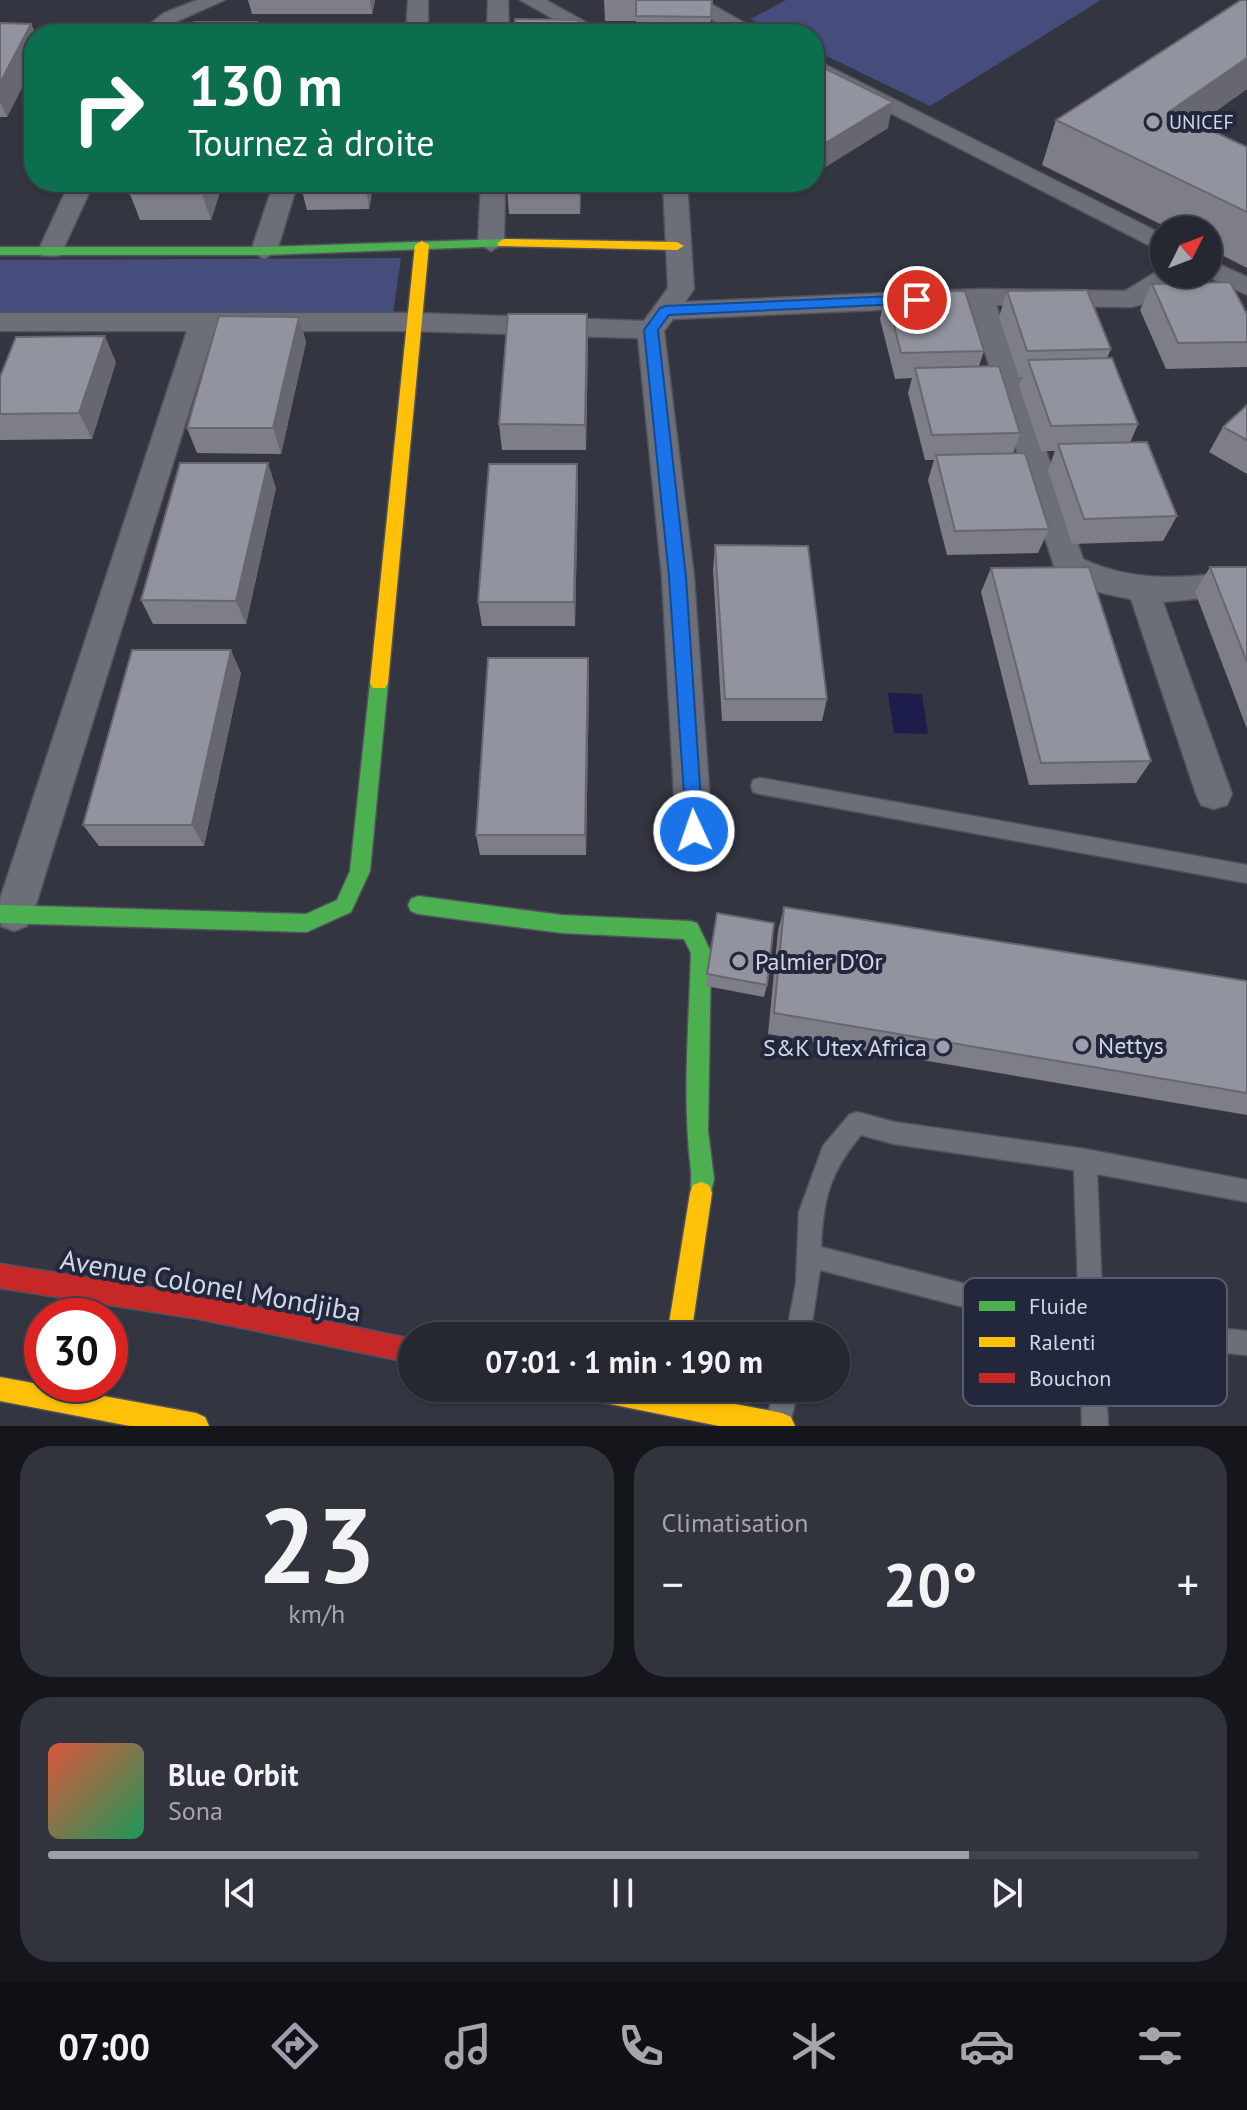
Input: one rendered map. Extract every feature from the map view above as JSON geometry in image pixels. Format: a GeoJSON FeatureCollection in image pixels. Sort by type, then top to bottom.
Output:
{"type":"FeatureCollection","features":[{"type":"Feature","properties":{"kind":"street"},"geometry":{"type":"LineString","coordinates":[[162,24],[171,17],[215,0]]}},
{"type":"Feature","properties":{"kind":"street"},"geometry":{"type":"LineString","coordinates":[[417,24],[418,0]]}},
{"type":"Feature","properties":{"kind":"street"},"geometry":{"type":"LineString","coordinates":[[498,0],[498,24]]}},
{"type":"Feature","properties":{"kind":"street"},"geometry":{"type":"LineString","coordinates":[[530,0],[577,24]]}},
{"type":"Feature","properties":{"kind":"street"},"geometry":{"type":"LineString","coordinates":[[688,0],[734,24]]}},
{"type":"Feature","properties":{"kind":"street"},"geometry":{"type":"LineString","coordinates":[[824,70],[1150,238]]}},
{"type":"Feature","properties":{"kind":"street"},"geometry":{"type":"LineString","coordinates":[[51,251],[78,192]]}},
{"type":"Feature","properties":{"kind":"street"},"geometry":{"type":"LineString","coordinates":[[264,251],[283,192]]}},
{"type":"Feature","properties":{"kind":"street"},"geometry":{"type":"LineString","coordinates":[[491,243],[493,192]]}},
{"type":"Feature","properties":{"kind":"street"},"geometry":{"type":"LineString","coordinates":[[675,192],[681,289],[658,320],[694,831]]}},
{"type":"Feature","properties":{"kind":"street"},"geometry":{"type":"LineString","coordinates":[[0,251],[264,251],[491,243],[677,246]]}},
{"type":"Feature","properties":{"kind":"street"},"geometry":{"type":"LineString","coordinates":[[203,322],[7,914],[307,923],[344,906],[360,871],[422,245]]}},
{"type":"Feature","properties":{"kind":"street"},"geometry":{"type":"LineString","coordinates":[[1222,274],[1247,287]]}},
{"type":"Feature","properties":{"kind":"street"},"geometry":{"type":"LineString","coordinates":[[0,322],[658,320],[980,297],[1131,299],[1163,288]]}},
{"type":"Feature","properties":{"kind":"street"},"geometry":{"type":"LineString","coordinates":[[980,297],[1070,566],[1112,586],[1143,589],[1247,582]]}},
{"type":"Feature","properties":{"kind":"street"},"geometry":{"type":"LineString","coordinates":[[1143,589],[1214,794]]}},
{"type":"Feature","properties":{"kind":"street"},"geometry":{"type":"LineString","coordinates":[[418,905],[562,924],[690,930],[701,952],[697,1131],[703,1179],[681,1322]]}},
{"type":"Feature","properties":{"kind":"street","name":"Avenue Colonel Mondjiba"},"geometry":{"type":"LineString","coordinates":[[0,1276],[199,1307],[398,1348]]}},
{"type":"Feature","properties":{"kind":"street"},"geometry":{"type":"LineString","coordinates":[[0,1389],[196,1426]]}},
{"type":"Feature","properties":{"kind":"street"},"geometry":{"type":"LineString","coordinates":[[667,1406],[780,1426]]}},
{"type":"Feature","properties":{"kind":"lane"},"geometry":{"type":"LineString","coordinates":[[760,786],[1247,874]]}},
{"type":"Feature","properties":{"kind":"lane"},"geometry":{"type":"LineString","coordinates":[[801,1322],[808,1283],[811,1212],[831,1154],[857,1123],[943,1141],[1085,1160],[1247,1191]]}},
{"type":"Feature","properties":{"kind":"lane"},"geometry":{"type":"LineString","coordinates":[[1085,1160],[1089,1278]]}},
{"type":"Feature","properties":{"kind":"lane"},"geometry":{"type":"LineString","coordinates":[[808,1255],[963,1295]]}},
{"type":"Feature","properties":{"kind":"lane"},"geometry":{"type":"LineString","coordinates":[[1227,1341],[1247,1343]]}},
{"type":"Feature","properties":{"kind":"lane"},"geometry":{"type":"LineString","coordinates":[[780,1426],[784,1402]]}},
{"type":"Feature","properties":{"kind":"lane"},"geometry":{"type":"LineString","coordinates":[[1094,1406],[1095,1426]]}},
{"type":"Feature","properties":{"kind":"shaded area"},"geometry":{"type":"Polygon","coordinates":[[[786,0],[1101,0],[930,106],[824,55],[824,24],[761,24],[750,19],[786,0]]]}},
{"type":"Feature","properties":{"kind":"shaded area"},"geometry":{"type":"Polygon","coordinates":[[[401,258],[393,314],[0,316],[0,260],[401,258]]]}},
{"type":"Feature","properties":{"kind":"shaded area"},"geometry":{"type":"Polygon","coordinates":[[[888,693],[922,694],[928,734],[894,733],[888,693]]]}},
{"type":"Feature","properties":{"kind":"building"},"geometry":{"type":"Polygon","coordinates":[[[636,0],[712,0],[711,17],[636,16],[636,0]]]}},
{"type":"Feature","properties":{"kind":"building"},"geometry":{"type":"Polygon","coordinates":[[[1241,0],[1247,0],[1247,58],[1170,111],[1247,147],[1247,212],[1056,120],[1241,0]]]}},
{"type":"Feature","properties":{"kind":"building"},"geometry":{"type":"Polygon","coordinates":[[[515,19],[578,20],[578,24],[515,24],[515,19]]]}},
{"type":"Feature","properties":{"kind":"building"},"geometry":{"type":"Polygon","coordinates":[[[194,22],[257,22],[256,24],[194,22]]]}},
{"type":"Feature","properties":{"kind":"building"},"geometry":{"type":"Polygon","coordinates":[[[0,23],[31,24],[24,24],[24,37],[0,83],[0,23]]]}},
{"type":"Feature","properties":{"kind":"building"},"geometry":{"type":"Polygon","coordinates":[[[824,68],[893,102],[824,144],[824,68]]]}},
{"type":"Feature","properties":{"kind":"building"},"geometry":{"type":"Polygon","coordinates":[[[131,192],[203,192],[202,194],[131,192]]]}},
{"type":"Feature","properties":{"kind":"building"},"geometry":{"type":"Polygon","coordinates":[[[1222,282],[1230,282],[1247,314],[1247,342],[1178,343],[1154,288],[1222,288],[1222,282]]]}},
{"type":"Feature","properties":{"kind":"building"},"geometry":{"type":"Polygon","coordinates":[[[1087,290],[1111,349],[1027,351],[1007,291],[1087,290]]]}},
{"type":"Feature","properties":{"kind":"building"},"geometry":{"type":"Polygon","coordinates":[[[965,291],[984,351],[901,353],[886,293],[965,291]]]}},
{"type":"Feature","properties":{"kind":"building"},"geometry":{"type":"Polygon","coordinates":[[[508,314],[587,314],[585,425],[499,424],[508,314]]]}},
{"type":"Feature","properties":{"kind":"building"},"geometry":{"type":"Polygon","coordinates":[[[219,316],[299,317],[273,428],[187,428],[219,316]]]}},
{"type":"Feature","properties":{"kind":"building"},"geometry":{"type":"Polygon","coordinates":[[[105,336],[79,413],[0,414],[0,377],[16,337],[105,336]]]}},
{"type":"Feature","properties":{"kind":"building"},"geometry":{"type":"Polygon","coordinates":[[[1112,358],[1138,424],[1051,426],[1028,360],[1112,358]]]}},
{"type":"Feature","properties":{"kind":"building"},"geometry":{"type":"Polygon","coordinates":[[[999,366],[1020,433],[932,435],[915,368],[999,366]]]}},
{"type":"Feature","properties":{"kind":"building"},"geometry":{"type":"Polygon","coordinates":[[[1247,405],[1247,440],[1223,427],[1247,405]]]}},
{"type":"Feature","properties":{"kind":"building"},"geometry":{"type":"Polygon","coordinates":[[[1147,442],[1177,516],[1084,519],[1058,444],[1147,442]]]}},
{"type":"Feature","properties":{"kind":"building"},"geometry":{"type":"Polygon","coordinates":[[[1025,453],[1049,529],[955,531],[936,455],[1025,453]]]}},
{"type":"Feature","properties":{"kind":"building"},"geometry":{"type":"Polygon","coordinates":[[[180,463],[268,463],[236,601],[141,600],[180,463]]]}},
{"type":"Feature","properties":{"kind":"building"},"geometry":{"type":"Polygon","coordinates":[[[489,464],[577,464],[574,602],[478,602],[489,464]]]}},
{"type":"Feature","properties":{"kind":"building"},"geometry":{"type":"Polygon","coordinates":[[[715,545],[808,546],[827,699],[725,699],[715,545]]]}},
{"type":"Feature","properties":{"kind":"building"},"geometry":{"type":"Polygon","coordinates":[[[1089,567],[1151,761],[1041,763],[991,568],[1089,567]]]}},
{"type":"Feature","properties":{"kind":"building"},"geometry":{"type":"Polygon","coordinates":[[[1210,567],[1247,567],[1247,662],[1210,567]]]}},
{"type":"Feature","properties":{"kind":"building"},"geometry":{"type":"Polygon","coordinates":[[[132,650],[231,650],[192,825],[83,825],[132,650]]]}},
{"type":"Feature","properties":{"kind":"building"},"geometry":{"type":"Polygon","coordinates":[[[488,658],[588,658],[585,835],[476,835],[488,658]]]}},
{"type":"Feature","properties":{"kind":"building"},"geometry":{"type":"Polygon","coordinates":[[[784,907],[1247,981],[1247,1093],[774,1013],[784,907]]]}},
{"type":"Feature","properties":{"kind":"building","name":"Palmier D'Or"},"geometry":{"type":"Polygon","coordinates":[[[717,913],[774,923],[767,985],[707,974],[717,913]]]}},
{"type":"Feature","properties":{"kind":"traffic: fast"},"geometry":{"type":"LineString","coordinates":[[0,251],[264,251],[504,243]]}},
{"type":"Feature","properties":{"kind":"traffic: fast"},"geometry":{"type":"LineString","coordinates":[[0,914],[307,923],[344,906],[360,871],[379,683]]}},
{"type":"Feature","properties":{"kind":"traffic: fast"},"geometry":{"type":"LineString","coordinates":[[418,905],[562,924],[690,930],[701,952],[697,1131],[703,1179],[701,1193]]}},
{"type":"Feature","properties":{"kind":"traffic: slow"},"geometry":{"type":"LineString","coordinates":[[504,243],[677,246]]}},
{"type":"Feature","properties":{"kind":"traffic: slow"},"geometry":{"type":"LineString","coordinates":[[379,683],[422,245]]}},
{"type":"Feature","properties":{"kind":"traffic: slow"},"geometry":{"type":"LineString","coordinates":[[681,1322],[701,1193]]}},
{"type":"Feature","properties":{"kind":"traffic: slow"},"geometry":{"type":"LineString","coordinates":[[0,1389],[196,1426]]}},
{"type":"Feature","properties":{"kind":"traffic: slow"},"geometry":{"type":"LineString","coordinates":[[661,1402],[782,1426]]}},
{"type":"Feature","properties":{"kind":"traffic: jam"},"geometry":{"type":"LineString","coordinates":[[0,1276],[199,1307],[398,1348]]}},
{"type":"Feature","properties":{"kind":"place","name":"UNICEF"},"geometry":{"type":"Point","coordinates":[1153,122]}},
{"type":"Feature","properties":{"kind":"place","name":"Palmier D'Or"},"geometry":{"type":"Point","coordinates":[739,961]}},
{"type":"Feature","properties":{"kind":"place","name":"Nettys"},"geometry":{"type":"Point","coordinates":[1082,1045]}},
{"type":"Feature","properties":{"kind":"place","name":"S&K Utex Africa"},"geometry":{"type":"Point","coordinates":[943,1047]}},
{"type":"Feature","properties":{"kind":"route"},"geometry":{"type":"LineString","coordinates":[[694,831],[678,577],[651,330],[665,311],[917,300]]}}]}
